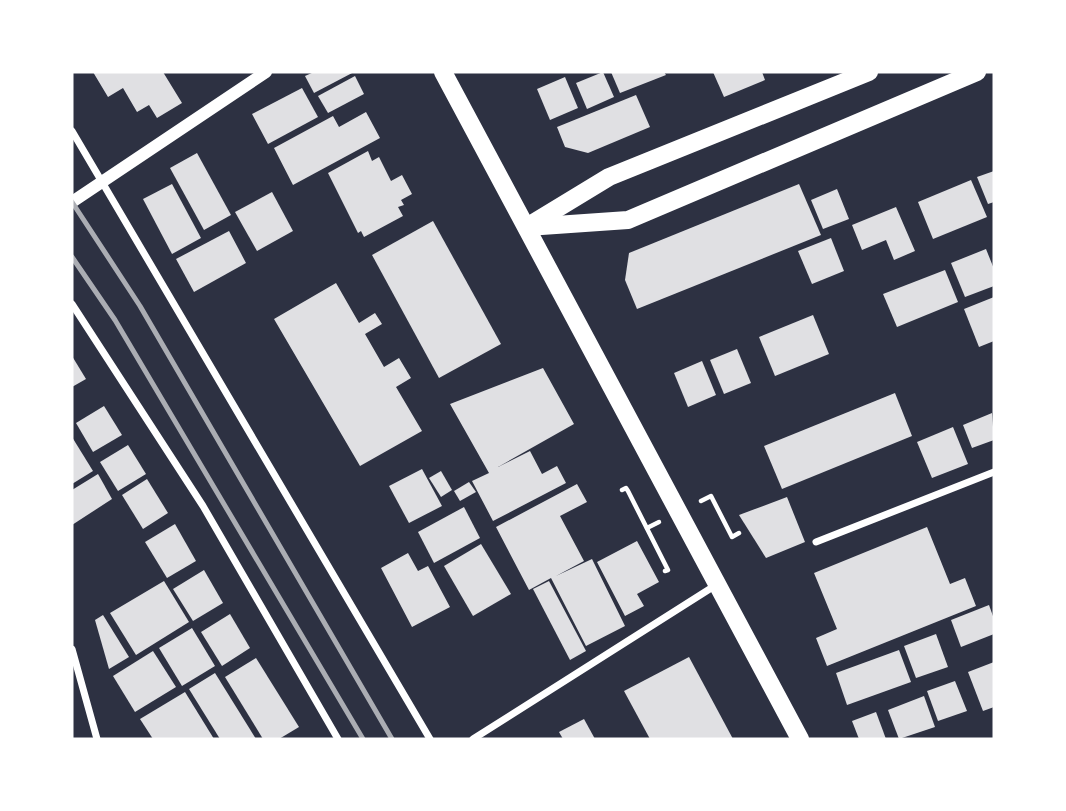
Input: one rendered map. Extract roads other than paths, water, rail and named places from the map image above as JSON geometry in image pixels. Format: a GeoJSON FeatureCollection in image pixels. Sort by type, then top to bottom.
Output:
{"type":"FeatureCollection","features":[{"type":"Feature","properties":{"kind":"main road"},"geometry":{"type":"LineString","coordinates":[[443,72],[800,739]]}},
{"type":"Feature","properties":{"kind":"main road"},"geometry":{"type":"LineString","coordinates":[[527,227],[609,177],[869,72]]}},
{"type":"Feature","properties":{"kind":"main road"},"geometry":{"type":"LineString","coordinates":[[527,227],[628,220],[976,72]]}},
{"type":"Feature","properties":{"kind":"street"},"geometry":{"type":"LineString","coordinates":[[72,202],[266,72]]}},
{"type":"Feature","properties":{"kind":"street"},"geometry":{"type":"LineString","coordinates":[[72,131],[430,739]]}},
{"type":"Feature","properties":{"kind":"street"},"geometry":{"type":"LineString","coordinates":[[72,304],[203,506],[338,739]]}},
{"type":"Feature","properties":{"kind":"street"},"geometry":{"type":"LineString","coordinates":[[816,542],[994,472]]}},
{"type":"Feature","properties":{"kind":"street"},"geometry":{"type":"LineString","coordinates":[[473,739],[716,585]]}},
{"type":"Feature","properties":{"kind":"street"},"geometry":{"type":"LineString","coordinates":[[72,649],[97,739]]}},
{"type":"Feature","properties":{"kind":"railway"},"geometry":{"type":"LineString","coordinates":[[72,202],[140,306],[392,739]]}},
{"type":"Feature","properties":{"kind":"railway"},"geometry":{"type":"LineString","coordinates":[[72,257],[115,320],[363,739]]}}]}
